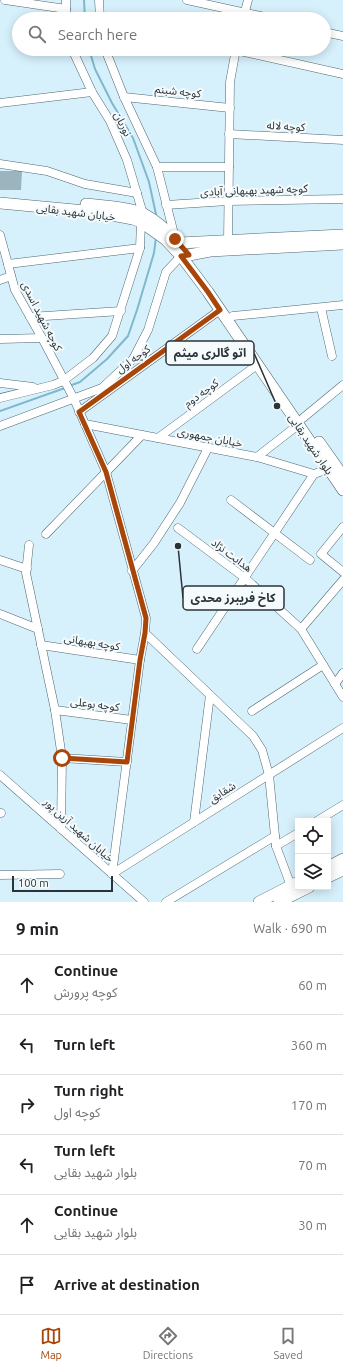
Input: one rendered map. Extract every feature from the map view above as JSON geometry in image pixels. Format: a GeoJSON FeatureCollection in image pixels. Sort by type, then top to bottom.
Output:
{"type":"FeatureCollection","features":[{"type":"Feature","properties":{"kind":"main road","name":"خیابان شهید بقایی"},"geometry":{"type":"LineString","coordinates":[[0,196],[120,208],[144,221]]}},
{"type":"Feature","properties":{"kind":"main road","name":"خیابان شهید بقایی"},"geometry":{"type":"LineString","coordinates":[[0,203],[96,212],[144,221]]}},
{"type":"Feature","properties":{"kind":"main road"},"geometry":{"type":"LineString","coordinates":[[144,221],[172,239],[228,241],[343,235]]}},
{"type":"Feature","properties":{"kind":"main road"},"geometry":{"type":"LineString","coordinates":[[144,221],[172,239]]}},
{"type":"Feature","properties":{"kind":"main road","name":"بلوار شهید بقایی"},"geometry":{"type":"LineString","coordinates":[[172,239],[233,316],[300,421]]}},
{"type":"Feature","properties":{"kind":"main road"},"geometry":{"type":"LineString","coordinates":[[185,256],[210,251],[343,244]]}},
{"type":"Feature","properties":{"kind":"main road","name":"بلوار شهید بقایی"},"geometry":{"type":"LineString","coordinates":[[185,256],[258,365],[338,469],[343,490]]}},
{"type":"Feature","properties":{"kind":"main road"},"geometry":{"type":"LineString","coordinates":[[331,865],[343,859]]}},
{"type":"Feature","properties":{"kind":"main road"},"geometry":{"type":"LineString","coordinates":[[331,876],[343,870]]}},
{"type":"Feature","properties":{"kind":"main road"},"geometry":{"type":"LineString","coordinates":[[259,902],[294,884]]}},
{"type":"Feature","properties":{"kind":"main road"},"geometry":{"type":"LineString","coordinates":[[279,902],[303,890]]}},
{"type":"Feature","properties":{"kind":"street"},"geometry":{"type":"LineString","coordinates":[[0,5],[1,0]]}},
{"type":"Feature","properties":{"kind":"street"},"geometry":{"type":"LineString","coordinates":[[5,0],[20,1],[66,9],[66,0]]}},
{"type":"Feature","properties":{"kind":"street"},"geometry":{"type":"LineString","coordinates":[[99,0],[101,12]]}},
{"type":"Feature","properties":{"kind":"street"},"geometry":{"type":"LineString","coordinates":[[187,0],[233,12]]}},
{"type":"Feature","properties":{"kind":"street"},"geometry":{"type":"LineString","coordinates":[[245,12],[248,0]]}},
{"type":"Feature","properties":{"kind":"street"},"geometry":{"type":"LineString","coordinates":[[331,33],[343,36]]}},
{"type":"Feature","properties":{"kind":"street","name":"نوریان"},"geometry":{"type":"LineString","coordinates":[[64,382],[92,358],[112,336],[140,248],[144,221],[127,160],[110,120],[92,92],[75,56]]}},
{"type":"Feature","properties":{"kind":"street"},"geometry":{"type":"LineString","coordinates":[[108,56],[124,97],[158,167],[172,239]]}},
{"type":"Feature","properties":{"kind":"street"},"geometry":{"type":"LineString","coordinates":[[228,241],[230,82],[233,56]]}},
{"type":"Feature","properties":{"kind":"street"},"geometry":{"type":"LineString","coordinates":[[265,56],[343,74]]}},
{"type":"Feature","properties":{"kind":"street"},"geometry":{"type":"LineString","coordinates":[[0,103],[92,92]]}},
{"type":"Feature","properties":{"kind":"street","name":"کوچه شبنم"},"geometry":{"type":"LineString","coordinates":[[124,97],[230,108]]}},
{"type":"Feature","properties":{"kind":"street","name":"کوچه لاله"},"geometry":{"type":"LineString","coordinates":[[229,134],[343,140]]}},
{"type":"Feature","properties":{"kind":"street"},"geometry":{"type":"LineString","coordinates":[[0,164],[47,171],[85,184],[137,193]]}},
{"type":"Feature","properties":{"kind":"street"},"geometry":{"type":"LineString","coordinates":[[158,167],[229,167]]}},
{"type":"Feature","properties":{"kind":"street","name":"کوچه شهید بهبهانی آبادی"},"geometry":{"type":"LineString","coordinates":[[166,205],[228,201],[343,199]]}},
{"type":"Feature","properties":{"kind":"street","name":"کوچه شهید اسدی"},"geometry":{"type":"LineString","coordinates":[[0,235],[1,246],[8,264],[15,290],[74,399],[106,472],[146,618],[112,874]]}},
{"type":"Feature","properties":{"kind":"street"},"geometry":{"type":"LineString","coordinates":[[8,264],[140,248]]}},
{"type":"Feature","properties":{"kind":"street"},"geometry":{"type":"LineString","coordinates":[[0,426],[102,388],[132,359],[148,330],[166,272],[185,256]]}},
{"type":"Feature","properties":{"kind":"street"},"geometry":{"type":"LineString","coordinates":[[0,280],[11,276]]}},
{"type":"Feature","properties":{"kind":"street"},"geometry":{"type":"LineString","coordinates":[[233,316],[343,305]]}},
{"type":"Feature","properties":{"kind":"street"},"geometry":{"type":"LineString","coordinates":[[321,308],[332,356]]}},
{"type":"Feature","properties":{"kind":"street","name":"کوچه اول"},"geometry":{"type":"LineString","coordinates":[[79,412],[220,310]]}},
{"type":"Feature","properties":{"kind":"street"},"geometry":{"type":"LineString","coordinates":[[30,317],[121,311]]}},
{"type":"Feature","properties":{"kind":"street"},"geometry":{"type":"LineString","coordinates":[[0,338],[42,338]]}},
{"type":"Feature","properties":{"kind":"street","name":"کوچه دوم"},"geometry":{"type":"LineString","coordinates":[[158,438],[258,365]]}},
{"type":"Feature","properties":{"kind":"street"},"geometry":{"type":"LineString","coordinates":[[0,398],[64,382]]}},
{"type":"Feature","properties":{"kind":"street"},"geometry":{"type":"LineString","coordinates":[[0,383],[37,388]]}},
{"type":"Feature","properties":{"kind":"street"},"geometry":{"type":"LineString","coordinates":[[257,457],[343,385]]}},
{"type":"Feature","properties":{"kind":"street","name":"خیابان جمهوری"},"geometry":{"type":"LineString","coordinates":[[85,424],[257,457],[314,474]]}},
{"type":"Feature","properties":{"kind":"street"},"geometry":{"type":"LineString","coordinates":[[46,534],[142,435]]}},
{"type":"Feature","properties":{"kind":"street"},"geometry":{"type":"LineString","coordinates":[[132,571],[154,543],[180,503],[208,448]]}},
{"type":"Feature","properties":{"kind":"street"},"geometry":{"type":"LineString","coordinates":[[196,649],[275,534],[314,474],[338,469]]}},
{"type":"Feature","properties":{"kind":"street"},"geometry":{"type":"LineString","coordinates":[[232,500],[310,560]]}},
{"type":"Feature","properties":{"kind":"street"},"geometry":{"type":"LineString","coordinates":[[343,527],[321,554],[343,572]]}},
{"type":"Feature","properties":{"kind":"street","name":"هدایت نژاد"},"geometry":{"type":"LineString","coordinates":[[178,528],[245,578],[301,629],[343,697]]}},
{"type":"Feature","properties":{"kind":"street"},"geometry":{"type":"LineString","coordinates":[[29,545],[26,573],[55,710],[62,758],[61,829]]}},
{"type":"Feature","properties":{"kind":"street"},"geometry":{"type":"LineString","coordinates":[[0,560],[27,569]]}},
{"type":"Feature","properties":{"kind":"street"},"geometry":{"type":"LineString","coordinates":[[301,629],[343,580]]}},
{"type":"Feature","properties":{"kind":"street"},"geometry":{"type":"LineString","coordinates":[[0,614],[38,629]]}},
{"type":"Feature","properties":{"kind":"street"},"geometry":{"type":"LineString","coordinates":[[145,633],[253,736],[262,750],[269,775],[276,846],[294,884]]}},
{"type":"Feature","properties":{"kind":"street","name":"کوچه بهبهانی"},"geometry":{"type":"LineString","coordinates":[[42,645],[140,660]]}},
{"type":"Feature","properties":{"kind":"street"},"geometry":{"type":"LineString","coordinates":[[252,711],[323,665]]}},
{"type":"Feature","properties":{"kind":"street"},"geometry":{"type":"LineString","coordinates":[[335,684],[343,673]]}},
{"type":"Feature","properties":{"kind":"street"},"geometry":{"type":"LineString","coordinates":[[194,822],[210,695]]}},
{"type":"Feature","properties":{"kind":"street","name":"کوچه بوعلی"},"geometry":{"type":"LineString","coordinates":[[55,710],[132,720]]}},
{"type":"Feature","properties":{"kind":"street","name":"شقایق"},"geometry":{"type":"LineString","coordinates":[[112,874],[343,728]]}},
{"type":"Feature","properties":{"kind":"street"},"geometry":{"type":"LineString","coordinates":[[62,758],[127,762]]}},
{"type":"Feature","properties":{"kind":"street","name":"خیابان شهید آرین پور"},"geometry":{"type":"LineString","coordinates":[[0,775],[144,902]]}},
{"type":"Feature","properties":{"kind":"street"},"geometry":{"type":"LineString","coordinates":[[322,818],[343,805]]}},
{"type":"Feature","properties":{"kind":"street"},"geometry":{"type":"LineString","coordinates":[[276,846],[295,835]]}},
{"type":"Feature","properties":{"kind":"street"},"geometry":{"type":"LineString","coordinates":[[166,902],[275,836]]}},
{"type":"Feature","properties":{"kind":"street"},"geometry":{"type":"LineString","coordinates":[[0,875],[60,874]]}},
{"type":"Feature","properties":{"kind":"building"},"geometry":{"type":"Polygon","coordinates":[[[0,171],[22,171],[21,190],[0,190],[0,171]]]}},
{"type":"Feature","properties":{"kind":"waterway"},"geometry":{"type":"LineString","coordinates":[[84,0],[85,12]]}},
{"type":"Feature","properties":{"kind":"waterway"},"geometry":{"type":"LineString","coordinates":[[91,56],[95,69],[112,103],[133,138],[149,182],[157,219]]}},
{"type":"Feature","properties":{"kind":"waterway"},"geometry":{"type":"LineString","coordinates":[[69,386],[80,382],[107,359],[128,336],[154,253],[156,237]]}},
{"type":"Feature","properties":{"kind":"waterway"},"geometry":{"type":"LineString","coordinates":[[0,411],[65,388]]}},
{"type":"Feature","properties":{"kind":"place","name":"اتو گالری میثم"},"geometry":{"type":"Point","coordinates":[277,406]}},
{"type":"Feature","properties":{"kind":"place","name":"کاخ فریبرز محدی"},"geometry":{"type":"Point","coordinates":[178,546]}},
{"type":"Feature","properties":{"kind":"route"},"geometry":{"type":"LineString","coordinates":[[62,758],[127,762],[146,618],[106,472],[79,412],[220,310],[181,256],[189,255],[175,239]]}}]}
